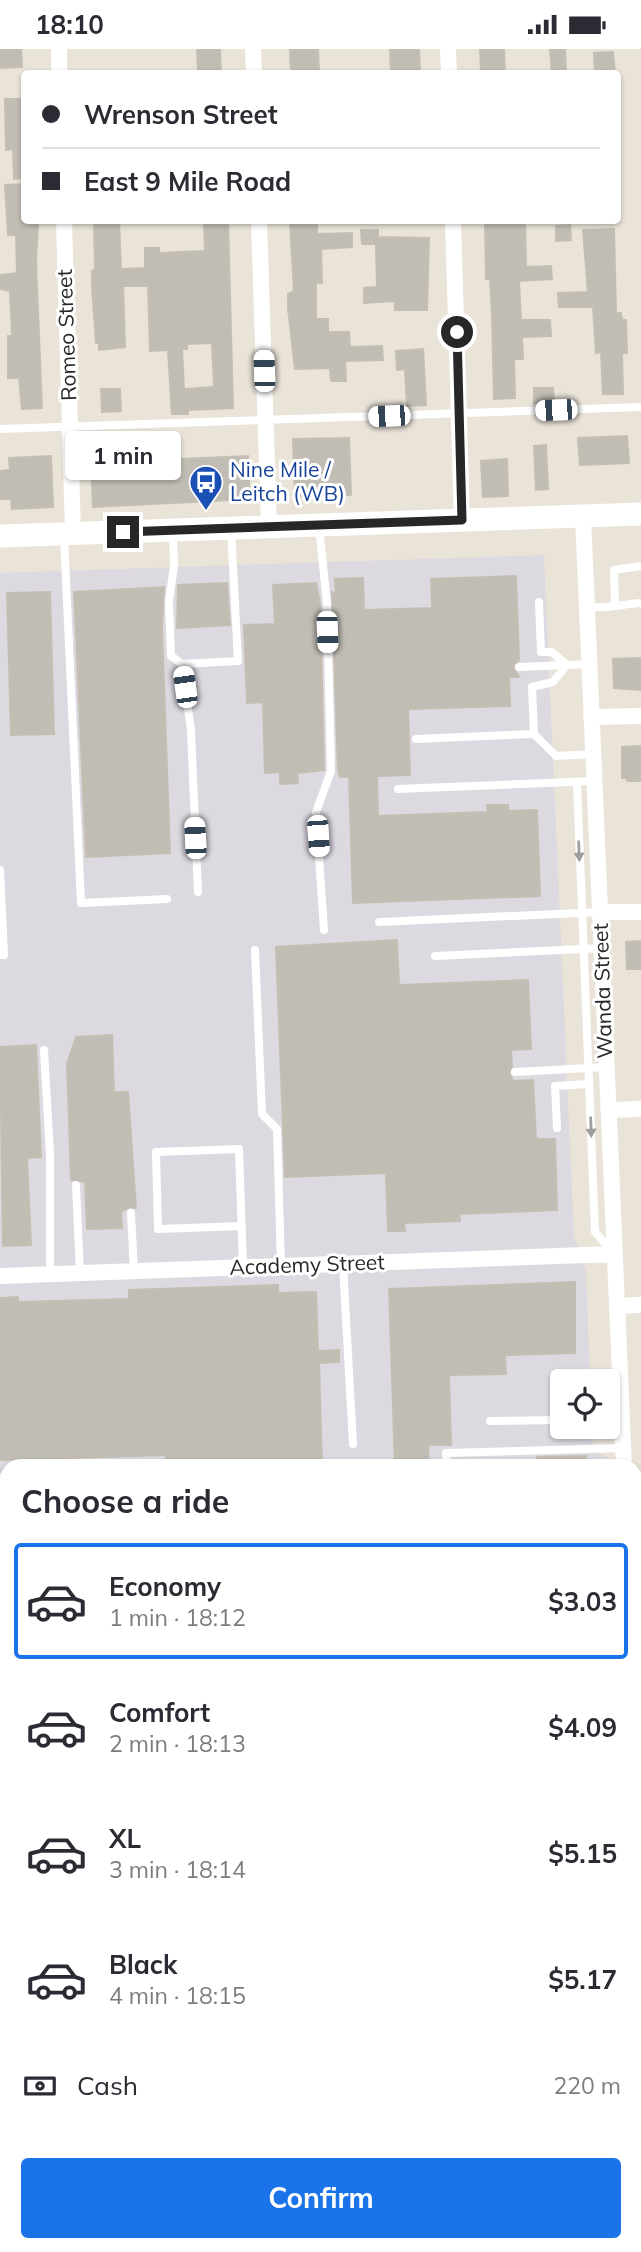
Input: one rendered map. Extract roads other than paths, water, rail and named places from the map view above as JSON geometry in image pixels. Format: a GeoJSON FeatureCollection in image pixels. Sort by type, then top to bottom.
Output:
{"type":"FeatureCollection","features":[{"type":"Feature","properties":{"kind":"main road"},"geometry":{"type":"LineString","coordinates":[[0,536],[641,515]]}},
{"type":"Feature","properties":{"kind":"street"},"geometry":{"type":"LineString","coordinates":[[59,49],[59,70]]}},
{"type":"Feature","properties":{"kind":"street"},"geometry":{"type":"LineString","coordinates":[[253,49],[254,70]]}},
{"type":"Feature","properties":{"kind":"street"},"geometry":{"type":"LineString","coordinates":[[448,49],[449,70]]}},
{"type":"Feature","properties":{"kind":"street","name":"Romeo Street"},"geometry":{"type":"LineString","coordinates":[[64,224],[70,428],[69,533]]}},
{"type":"Feature","properties":{"kind":"street"},"geometry":{"type":"LineString","coordinates":[[259,224],[269,528]]}},
{"type":"Feature","properties":{"kind":"street"},"geometry":{"type":"LineString","coordinates":[[453,224],[462,520]]}},
{"type":"Feature","properties":{"kind":"street","name":"Wanda Street"},"geometry":{"type":"LineString","coordinates":[[583,516],[615,1254],[618,1419],[624,1459]]}},
{"type":"Feature","properties":{"kind":"street"},"geometry":{"type":"LineString","coordinates":[[592,717],[641,716]]}},
{"type":"Feature","properties":{"kind":"street"},"geometry":{"type":"LineString","coordinates":[[600,912],[641,912]]}},
{"type":"Feature","properties":{"kind":"street"},"geometry":{"type":"LineString","coordinates":[[608,1110],[641,1109]]}},
{"type":"Feature","properties":{"kind":"street","name":"Academy Street"},"geometry":{"type":"LineString","coordinates":[[0,1276],[615,1254]]}},
{"type":"Feature","properties":{"kind":"street"},"geometry":{"type":"LineString","coordinates":[[617,1306],[641,1305]]}},
{"type":"Feature","properties":{"kind":"lane"},"geometry":{"type":"LineString","coordinates":[[0,429],[641,407]]}},
{"type":"Feature","properties":{"kind":"lane"},"geometry":{"type":"LineString","coordinates":[[319,526],[327,604],[331,771],[316,812],[324,930]]}},
{"type":"Feature","properties":{"kind":"lane"},"geometry":{"type":"LineString","coordinates":[[181,664],[238,661],[231,529]]}},
{"type":"Feature","properties":{"kind":"lane"},"geometry":{"type":"LineString","coordinates":[[173,531],[174,566],[169,601],[172,656],[181,664],[191,731],[198,892]]}},
{"type":"Feature","properties":{"kind":"lane"},"geometry":{"type":"LineString","coordinates":[[69,533],[81,903],[167,899]]}},
{"type":"Feature","properties":{"kind":"lane"},"geometry":{"type":"LineString","coordinates":[[615,605],[614,570],[641,566]]}},
{"type":"Feature","properties":{"kind":"lane"},"geometry":{"type":"LineString","coordinates":[[539,602],[541,652],[552,652],[567,665]]}},
{"type":"Feature","properties":{"kind":"lane"},"geometry":{"type":"LineString","coordinates":[[587,607],[606,609],[615,605],[641,603]]}},
{"type":"Feature","properties":{"kind":"lane"},"geometry":{"type":"LineString","coordinates":[[519,667],[589,664]]}},
{"type":"Feature","properties":{"kind":"lane"},"geometry":{"type":"LineString","coordinates":[[567,665],[553,682],[532,687],[534,734],[556,756],[593,754]]}},
{"type":"Feature","properties":{"kind":"lane"},"geometry":{"type":"LineString","coordinates":[[416,739],[534,734]]}},
{"type":"Feature","properties":{"kind":"lane"},"geometry":{"type":"LineString","coordinates":[[398,789],[594,781]]}},
{"type":"Feature","properties":{"kind":"lane"},"geometry":{"type":"LineString","coordinates":[[577,783],[595,1231],[615,1254]]}},
{"type":"Feature","properties":{"kind":"lane"},"geometry":{"type":"LineString","coordinates":[[0,870],[4,955],[0,955]]}},
{"type":"Feature","properties":{"kind":"lane"},"geometry":{"type":"LineString","coordinates":[[379,922],[600,912]]}},
{"type":"Feature","properties":{"kind":"lane"},"geometry":{"type":"LineString","coordinates":[[435,956],[602,948]]}},
{"type":"Feature","properties":{"kind":"lane"},"geometry":{"type":"LineString","coordinates":[[256,950],[262,1114],[277,1129],[281,1266]]}},
{"type":"Feature","properties":{"kind":"lane"},"geometry":{"type":"LineString","coordinates":[[44,1050],[50,1154],[50,1274]]}},
{"type":"Feature","properties":{"kind":"lane"},"geometry":{"type":"LineString","coordinates":[[515,1072],[607,1067]]}},
{"type":"Feature","properties":{"kind":"lane"},"geometry":{"type":"LineString","coordinates":[[557,1128],[555,1086],[589,1084]]}},
{"type":"Feature","properties":{"kind":"lane"},"geometry":{"type":"LineString","coordinates":[[242,1226],[158,1229],[156,1152],[239,1149],[242,1226],[243,1267]]}},
{"type":"Feature","properties":{"kind":"lane"},"geometry":{"type":"LineString","coordinates":[[76,1185],[80,1273]]}},
{"type":"Feature","properties":{"kind":"lane"},"geometry":{"type":"LineString","coordinates":[[131,1213],[134,1271]]}},
{"type":"Feature","properties":{"kind":"lane"},"geometry":{"type":"LineString","coordinates":[[343,1263],[353,1444]]}},
{"type":"Feature","properties":{"kind":"lane"},"geometry":{"type":"LineString","coordinates":[[490,1421],[550,1420]]}},
{"type":"Feature","properties":{"kind":"lane"},"geometry":{"type":"LineString","coordinates":[[446,1459],[446,1453],[623,1448]]}},
{"type":"Feature","properties":{"kind":"place","name":"Nine Mile / Leitch (WB)"},"geometry":{"type":"Point","coordinates":[206,512]}}]}
